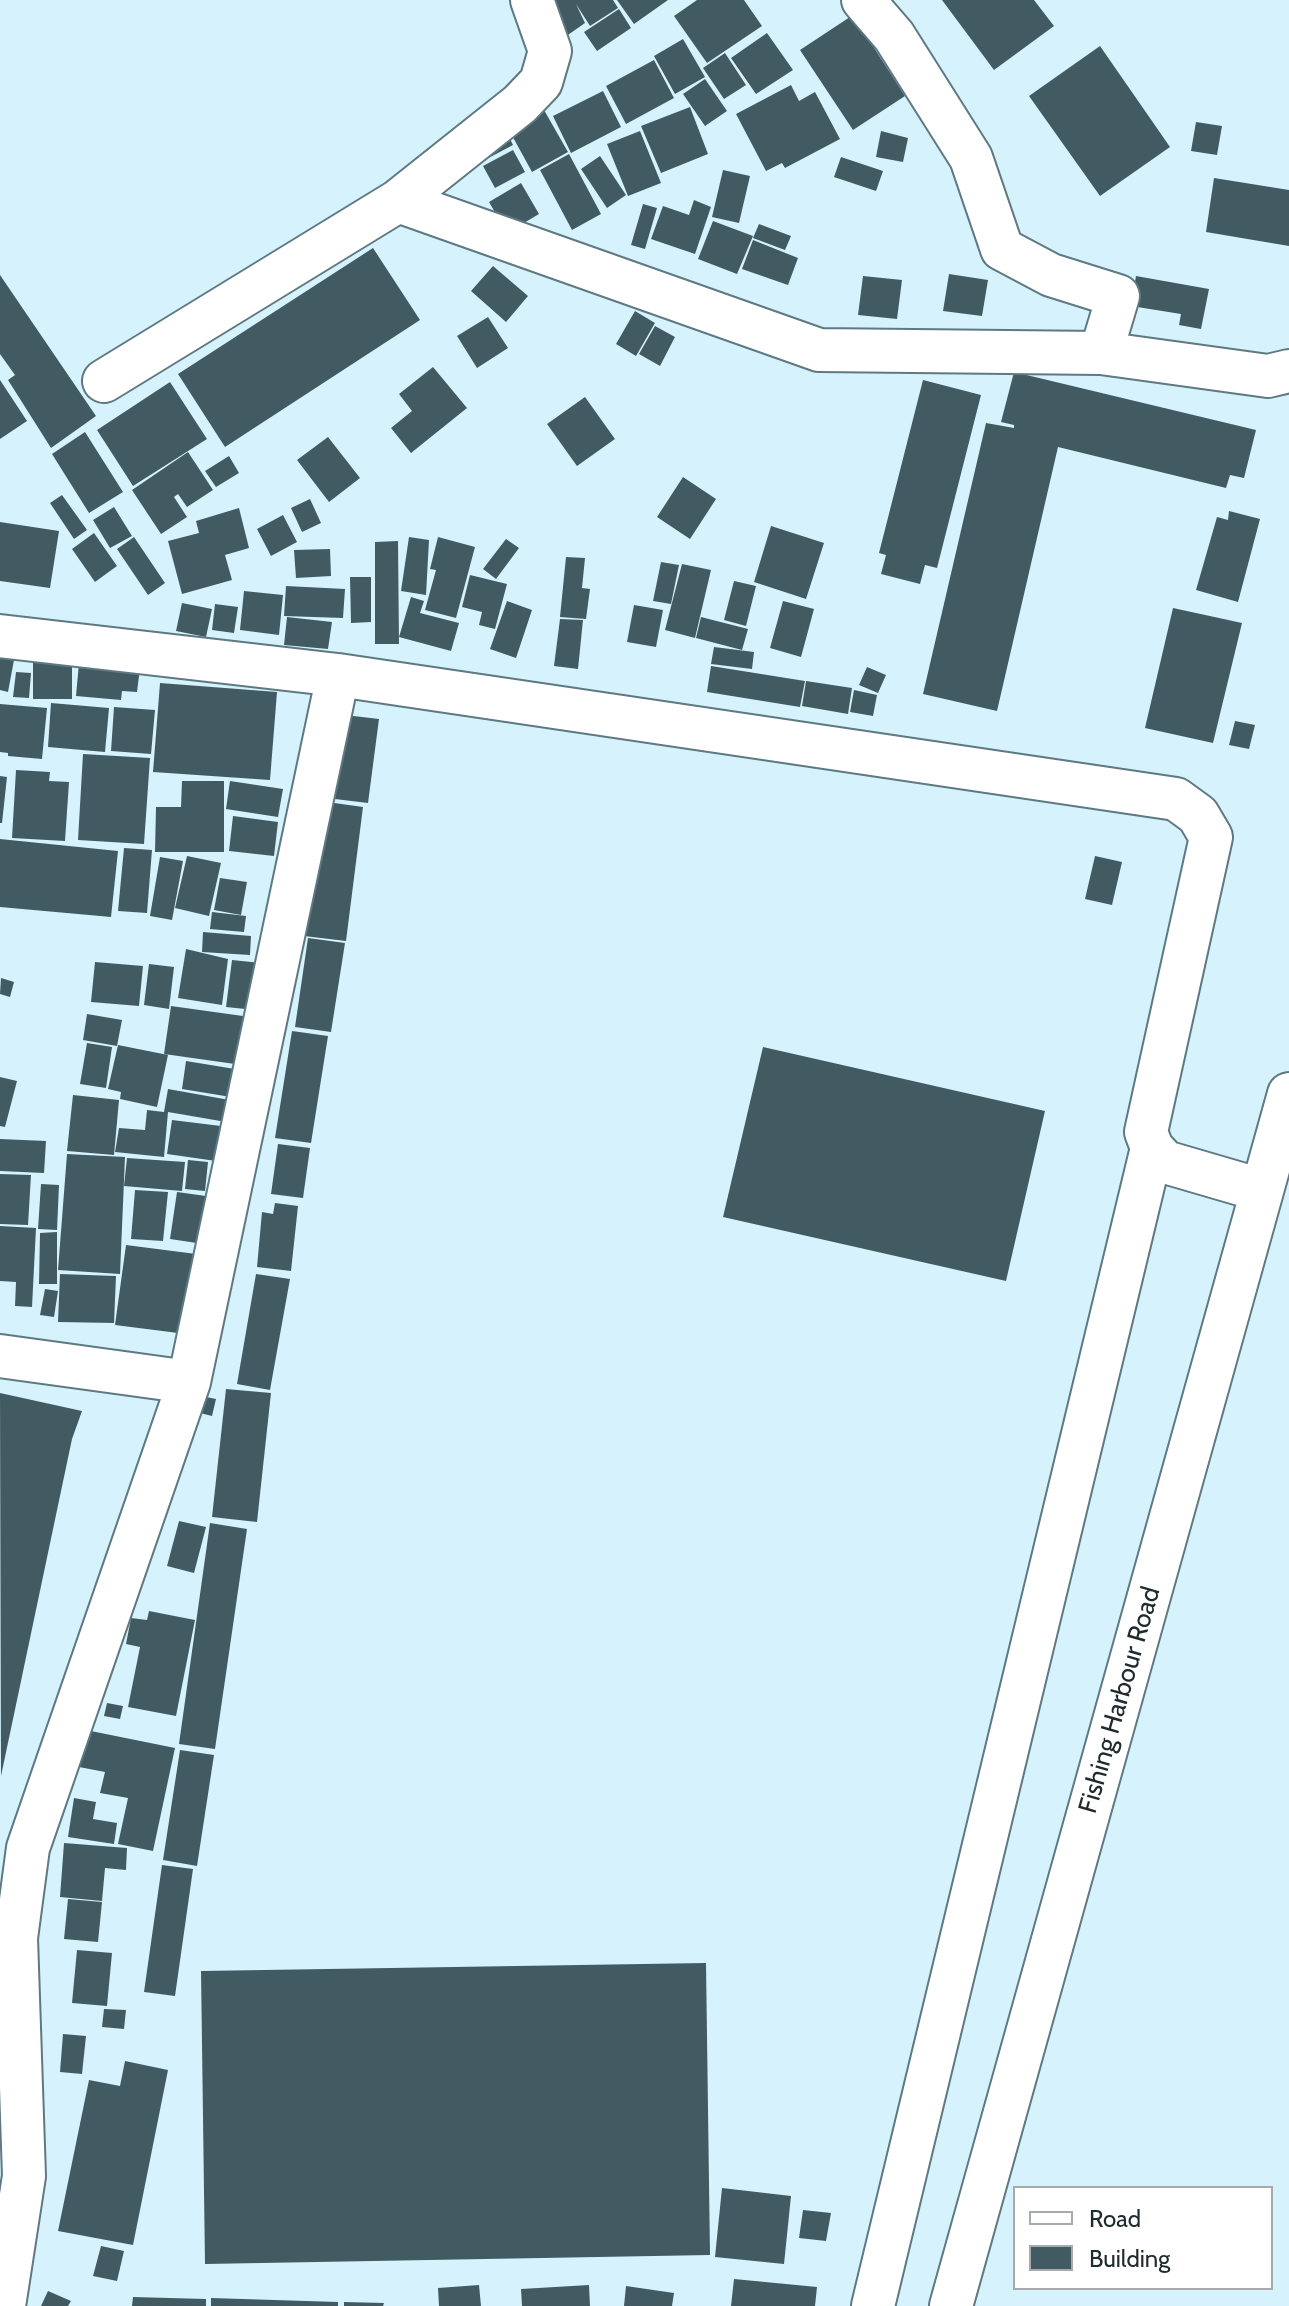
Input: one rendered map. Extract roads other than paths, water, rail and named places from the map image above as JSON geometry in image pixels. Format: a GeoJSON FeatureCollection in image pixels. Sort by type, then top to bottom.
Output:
{"type":"FeatureCollection","features":[{"type":"Feature","properties":{"kind":"street"},"geometry":{"type":"LineString","coordinates":[[104,381],[398,201],[520,104],[541,82],[550,51],[532,0]]}},
{"type":"Feature","properties":{"kind":"street"},"geometry":{"type":"LineString","coordinates":[[863,0],[894,36],[971,158],[1002,249],[1051,275],[1118,296],[1101,353]]}},
{"type":"Feature","properties":{"kind":"street"},"geometry":{"type":"LineString","coordinates":[[398,201],[819,350],[1101,353],[1268,376],[1289,371]]}},
{"type":"Feature","properties":{"kind":"street"},"geometry":{"type":"LineString","coordinates":[[0,636],[338,675],[1176,799],[1198,815],[1211,837],[1146,1132],[1152,1148],[1165,1162],[1261,1190]]}},
{"type":"Feature","properties":{"kind":"street"},"geometry":{"type":"LineString","coordinates":[[4,2306],[24,2176],[16,1938],[28,1848],[189,1382],[338,675]]}},
{"type":"Feature","properties":{"kind":"street","name":"Fishing Harbour Road"},"geometry":{"type":"LineString","coordinates":[[951,2306],[1289,1094]]}},
{"type":"Feature","properties":{"kind":"street"},"geometry":{"type":"LineString","coordinates":[[873,2306],[1152,1148]]}},
{"type":"Feature","properties":{"kind":"street"},"geometry":{"type":"LineString","coordinates":[[0,1356],[189,1382]]}}]}
